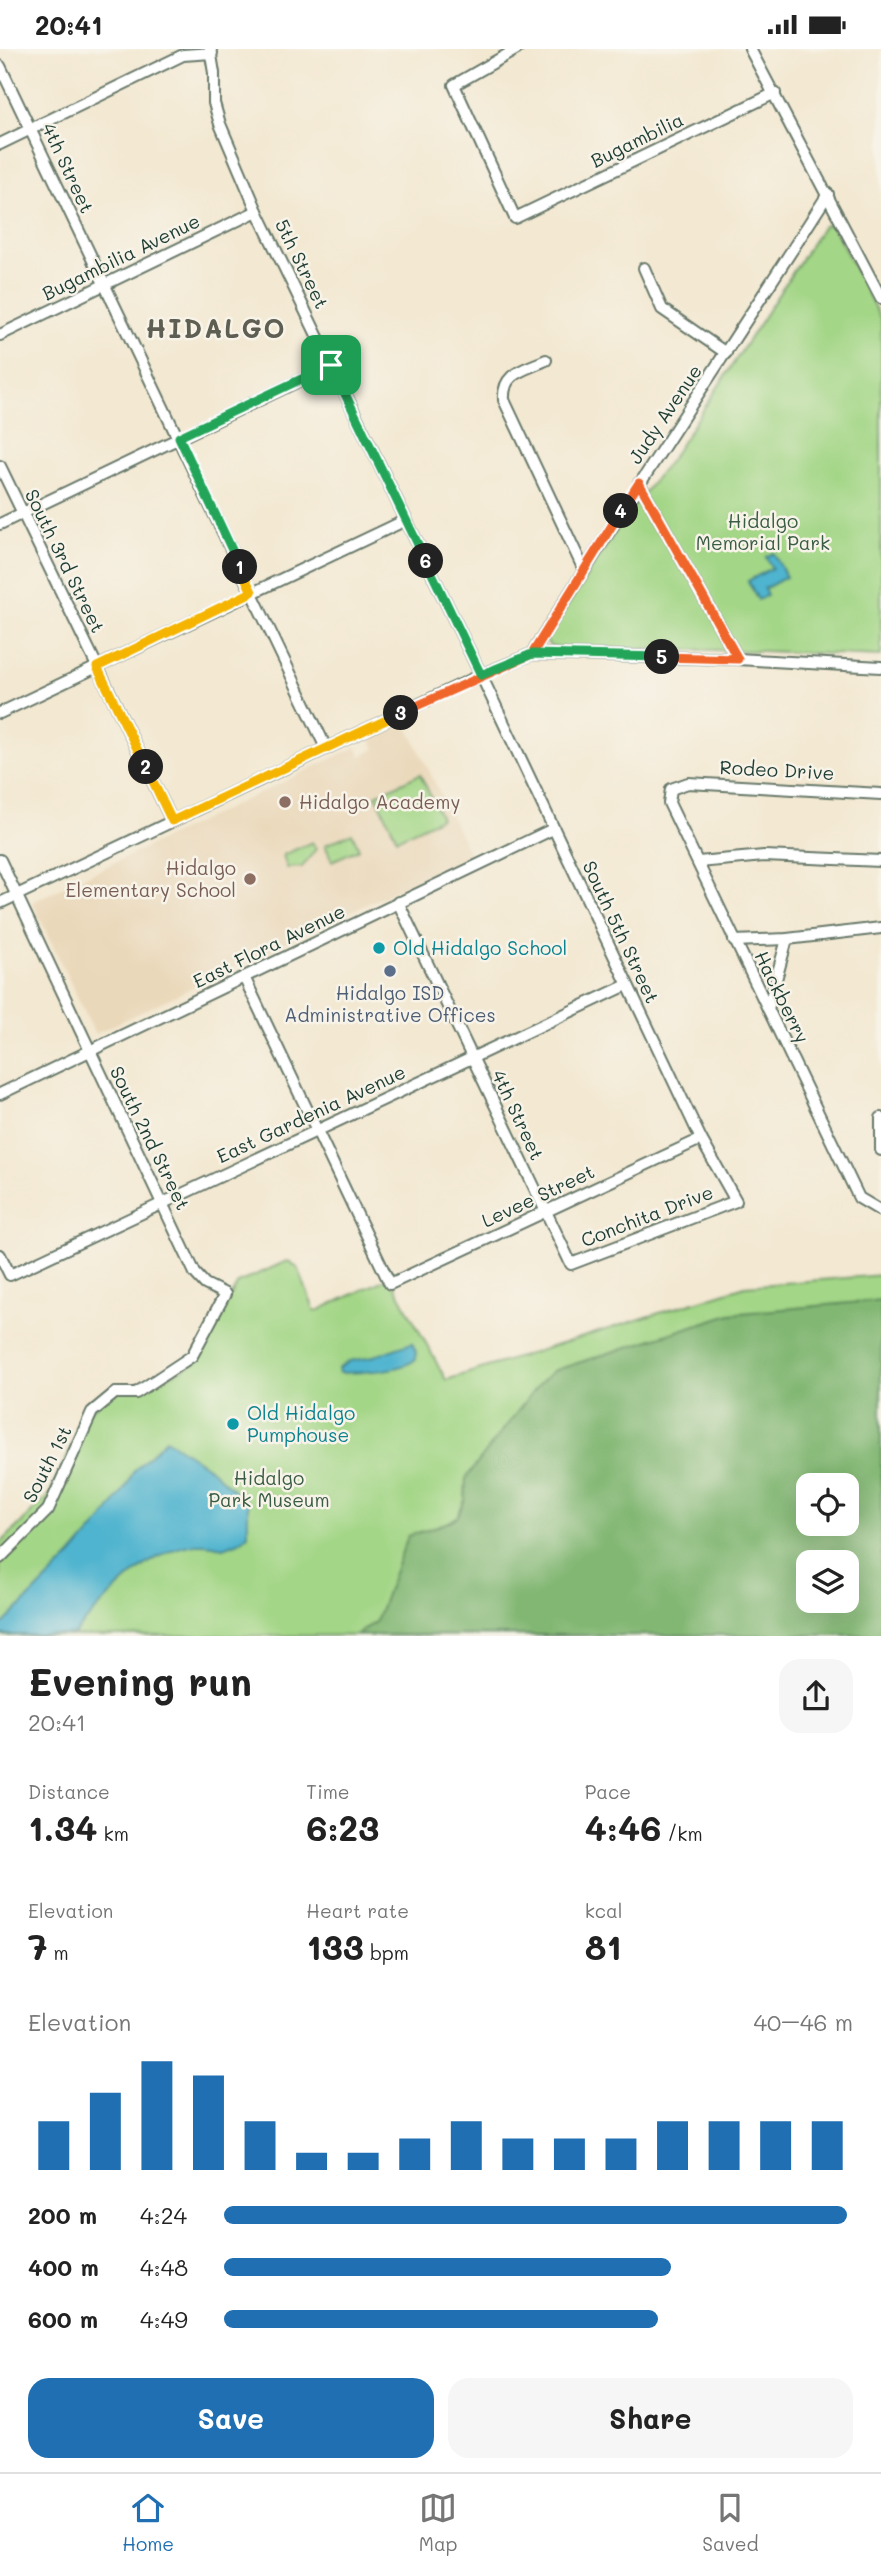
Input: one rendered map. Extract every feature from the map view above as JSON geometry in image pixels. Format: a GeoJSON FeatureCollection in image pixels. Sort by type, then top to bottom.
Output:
{"type":"FeatureCollection","features":[{"type":"Feature","properties":{"kind":"street","name":"Bugambilia"},"geometry":{"type":"LineString","coordinates":[[517,49],[454,85],[515,218],[775,93]]}},
{"type":"Feature","properties":{"kind":"street"},"geometry":{"type":"LineString","coordinates":[[750,49],[881,298]]}},
{"type":"Feature","properties":{"kind":"street"},"geometry":{"type":"LineString","coordinates":[[0,144],[183,55],[211,51]]}},
{"type":"Feature","properties":{"kind":"street","name":"5th Street"},"geometry":{"type":"LineString","coordinates":[[211,51],[215,73],[214,103],[220,124],[257,211],[481,675]]}},
{"type":"Feature","properties":{"kind":"street","name":"4th Street"},"geometry":{"type":"LineString","coordinates":[[0,66],[252,592]]}},
{"type":"Feature","properties":{"kind":"street","name":"Judy Avenue"},"geometry":{"type":"LineString","coordinates":[[532,654],[639,483],[828,194]]}},
{"type":"Feature","properties":{"kind":"street","name":"Bugambilia Avenue"},"geometry":{"type":"LineString","coordinates":[[0,335],[257,211]]}},
{"type":"Feature","properties":{"kind":"street"},"geometry":{"type":"LineString","coordinates":[[643,268],[663,309],[726,353]]}},
{"type":"Feature","properties":{"kind":"street"},"geometry":{"type":"LineString","coordinates":[[546,360],[509,377],[503,389],[504,400],[584,570]]}},
{"type":"Feature","properties":{"kind":"street"},"geometry":{"type":"LineString","coordinates":[[0,524],[331,365]]}},
{"type":"Feature","properties":{"kind":"street","name":"South 3rd Street"},"geometry":{"type":"LineString","coordinates":[[0,466],[172,821]]}},
{"type":"Feature","properties":{"kind":"street"},"geometry":{"type":"LineString","coordinates":[[639,483],[738,659]]}},
{"type":"Feature","properties":{"kind":"street"},"geometry":{"type":"LineString","coordinates":[[0,713],[406,520]]}},
{"type":"Feature","properties":{"kind":"street"},"geometry":{"type":"LineString","coordinates":[[252,592],[326,748]]}},
{"type":"Feature","properties":{"kind":"street"},"geometry":{"type":"LineString","coordinates":[[0,903],[481,675],[532,654],[738,659],[881,667]]}},
{"type":"Feature","properties":{"kind":"street","name":"South 5th Street"},"geometry":{"type":"LineString","coordinates":[[481,675],[701,1139],[736,1201]]}},
{"type":"Feature","properties":{"kind":"street","name":"Rodeo Drive"},"geometry":{"type":"LineString","coordinates":[[671,789],[688,783],[881,794]]}},
{"type":"Feature","properties":{"kind":"street","name":"Hackberry"},"geometry":{"type":"LineString","coordinates":[[671,789],[669,803],[859,1198],[881,1211]]}},
{"type":"Feature","properties":{"kind":"street","name":"East Flora Avenue"},"geometry":{"type":"LineString","coordinates":[[0,1094],[554,829]]}},
{"type":"Feature","properties":{"kind":"street"},"geometry":{"type":"LineString","coordinates":[[698,862],[764,856],[881,861]]}},
{"type":"Feature","properties":{"kind":"street","name":"South 2nd Street"},"geometry":{"type":"LineString","coordinates":[[0,860],[88,1051],[199,1278],[225,1294],[192,1356],[136,1393],[115,1394],[92,1412]]}},
{"type":"Feature","properties":{"kind":"street","name":"4th Street"},"geometry":{"type":"LineString","coordinates":[[398,902],[570,1264]]}},
{"type":"Feature","properties":{"kind":"street"},"geometry":{"type":"LineString","coordinates":[[734,941],[787,939],[881,928]]}},
{"type":"Feature","properties":{"kind":"street"},"geometry":{"type":"LineString","coordinates":[[768,1009],[787,939]]}},
{"type":"Feature","properties":{"kind":"street"},"geometry":{"type":"LineString","coordinates":[[244,977],[317,1131]]}},
{"type":"Feature","properties":{"kind":"street","name":"East Gardenia Avenue"},"geometry":{"type":"LineString","coordinates":[[0,1255],[10,1275],[627,985]]}},
{"type":"Feature","properties":{"kind":"street"},"geometry":{"type":"LineString","coordinates":[[881,1118],[881,1150]]}},
{"type":"Feature","properties":{"kind":"street","name":"Levee Street"},"geometry":{"type":"LineString","coordinates":[[317,1131],[390,1284],[701,1139]]}},
{"type":"Feature","properties":{"kind":"street","name":"Conchita Drive"},"geometry":{"type":"LineString","coordinates":[[570,1264],[736,1201]]}},
{"type":"Feature","properties":{"kind":"street","name":"South 1st"},"geometry":{"type":"LineString","coordinates":[[0,1559],[48,1510],[92,1412]]}},
{"type":"Feature","properties":{"kind":"shaded area","name":"Hidalgo Elementary School"},"geometry":{"type":"Polygon","coordinates":[[[406,723],[470,855],[95,1034],[32,902],[356,747],[361,756],[375,749],[371,740],[406,723]]]}},
{"type":"Feature","properties":{"kind":"green space","name":"Hidalgo Memorial Park"},"geometry":{"type":"Polygon","coordinates":[[[829,224],[834,228],[881,320],[881,656],[551,647],[545,640],[627,514],[671,459],[823,226],[829,224]]]}},
{"type":"Feature","properties":{"kind":"green space"},"geometry":{"type":"Polygon","coordinates":[[[420,774],[441,818],[397,839],[376,795],[420,774]]]}},
{"type":"Feature","properties":{"kind":"green space"},"geometry":{"type":"Polygon","coordinates":[[[352,833],[359,849],[332,861],[325,845],[352,833]]]}},
{"type":"Feature","properties":{"kind":"green space"},"geometry":{"type":"Polygon","coordinates":[[[312,842],[316,849],[302,867],[287,868],[283,855],[312,842]]]}},
{"type":"Feature","properties":{"kind":"green space","name":"Hidalgo Park Museum"},"geometry":{"type":"Polygon","coordinates":[[[287,1261],[298,1268],[315,1312],[390,1277],[446,1380],[745,1286],[881,1275],[881,1635],[0,1636],[0,1544],[49,1495],[88,1412],[119,1387],[159,1381],[197,1362],[199,1352],[238,1283],[287,1261]]]}},
{"type":"Feature","properties":{"kind":"green space"},"geometry":{"type":"Polygon","coordinates":[[[881,1300],[881,1635],[357,1635],[376,1621],[408,1536],[449,1522],[458,1516],[465,1500],[466,1478],[538,1385],[553,1371],[730,1314],[881,1300]]]}},
{"type":"Feature","properties":{"kind":"water"},"geometry":{"type":"Polygon","coordinates":[[[774,553],[786,577],[764,589],[767,595],[758,600],[748,581],[772,568],[766,557],[774,553]]]}},
{"type":"Feature","properties":{"kind":"water"},"geometry":{"type":"Polygon","coordinates":[[[412,1343],[416,1352],[415,1360],[408,1364],[379,1371],[339,1373],[338,1369],[350,1361],[368,1358],[412,1343]]]}},
{"type":"Feature","properties":{"kind":"water"},"geometry":{"type":"Polygon","coordinates":[[[166,1439],[208,1467],[248,1503],[248,1535],[224,1548],[202,1544],[181,1547],[160,1556],[121,1585],[73,1635],[0,1635],[0,1627],[71,1556],[103,1519],[128,1484],[133,1472],[166,1439]]]}},
{"type":"Feature","properties":{"kind":"place","name":"Hidalgo Academy"},"geometry":{"type":"Point","coordinates":[285,802]}},
{"type":"Feature","properties":{"kind":"place","name":"Hidalgo Elementary School"},"geometry":{"type":"Point","coordinates":[250,879]}},
{"type":"Feature","properties":{"kind":"place","name":"Old Hidalgo School"},"geometry":{"type":"Point","coordinates":[379,948]}},
{"type":"Feature","properties":{"kind":"place","name":"Hidalgo ISD Administrative Offices"},"geometry":{"type":"Point","coordinates":[390,971]}},
{"type":"Feature","properties":{"kind":"place","name":"Old Hidalgo Pumphouse"},"geometry":{"type":"Point","coordinates":[233,1424]}},
{"type":"Feature","properties":{"kind":"district","name":"HIDALGO"},"geometry":{"type":"Point","coordinates":[216,329]}},
{"type":"Feature","properties":{"kind":"route"},"geometry":{"type":"LineString","coordinates":[[331,365],[179,437],[252,592],[97,667],[172,821],[481,675],[532,654],[639,483],[738,659],[532,654],[481,675],[331,365]]}}]}
